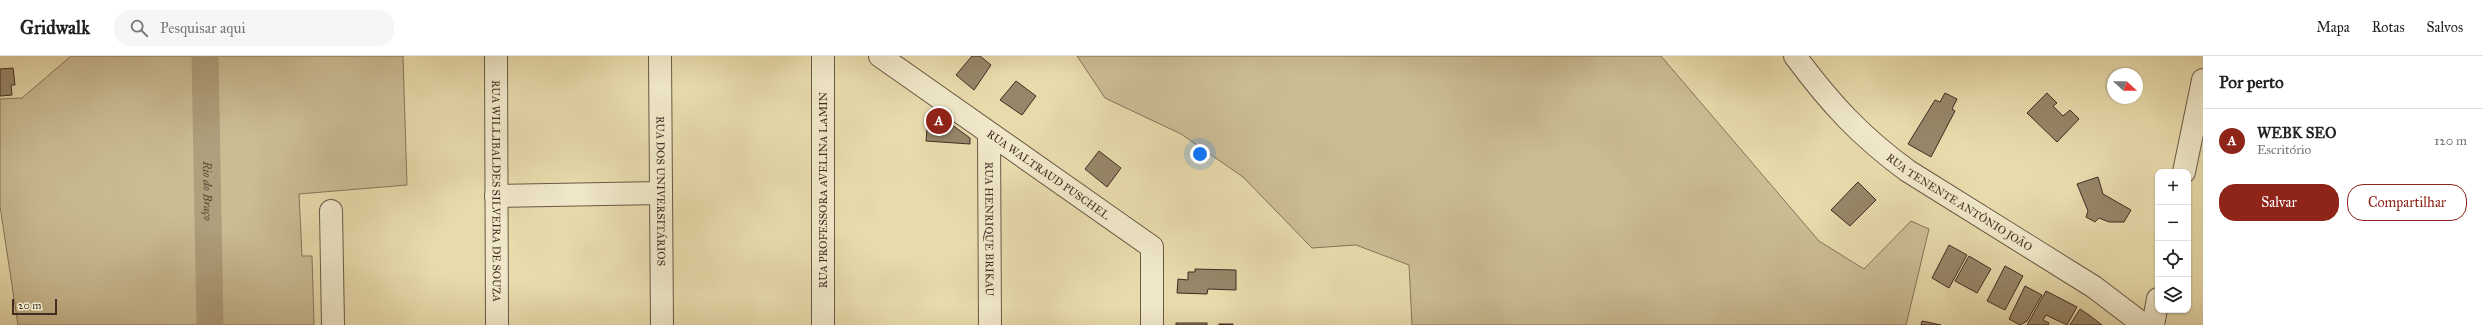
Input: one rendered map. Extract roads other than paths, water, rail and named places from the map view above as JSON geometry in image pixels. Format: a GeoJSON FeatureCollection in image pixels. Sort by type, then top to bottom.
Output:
{"type":"FeatureCollection","features":[{"type":"Feature","properties":{"kind":"street","name":"RUA WILLIBALDES SILVEIRA DE SOUZA"},"geometry":{"type":"LineString","coordinates":[[496,56],[497,325]]}},
{"type":"Feature","properties":{"kind":"street","name":"RUA DOS UNIVERSITÁRIOS"},"geometry":{"type":"LineString","coordinates":[[660,56],[662,325]]}},
{"type":"Feature","properties":{"kind":"street","name":"RUA PROFESSORA AVELINA LAMIN"},"geometry":{"type":"LineString","coordinates":[[822,56],[823,325]]}},
{"type":"Feature","properties":{"kind":"street","name":"RUA WALTRAUD PUSCHEL"},"geometry":{"type":"LineString","coordinates":[[880,56],[1152,247],[1152,325]]}},
{"type":"Feature","properties":{"kind":"street","name":"RUA TENENTE ANTÔNIO JOÃO"},"geometry":{"type":"LineString","coordinates":[[1795,56],[1834,106],[1879,150],[1908,171],[2094,286],[2144,325]]}},
{"type":"Feature","properties":{"kind":"street"},"geometry":{"type":"LineString","coordinates":[[2185,169],[2203,80]]}},
{"type":"Feature","properties":{"kind":"street","name":"RUA HENRIQUE BRIKAU"},"geometry":{"type":"LineString","coordinates":[[989,134],[990,325]]}},
{"type":"Feature","properties":{"kind":"street"},"geometry":{"type":"LineString","coordinates":[[496,196],[661,193]]}},
{"type":"Feature","properties":{"kind":"street"},"geometry":{"type":"LineString","coordinates":[[331,211],[333,325]]}},
{"type":"Feature","properties":{"kind":"street"},"geometry":{"type":"LineString","coordinates":[[2153,325],[2155,313]]}},
{"type":"Feature","properties":{"kind":"waterway","name":"Rio do Braço"},"geometry":{"type":"LineString","coordinates":[[205,56],[210,325]]}},
{"type":"Feature","properties":{"kind":"place","name":"WEBK SEO"},"geometry":{"type":"Point","coordinates":[939,121]}}]}
